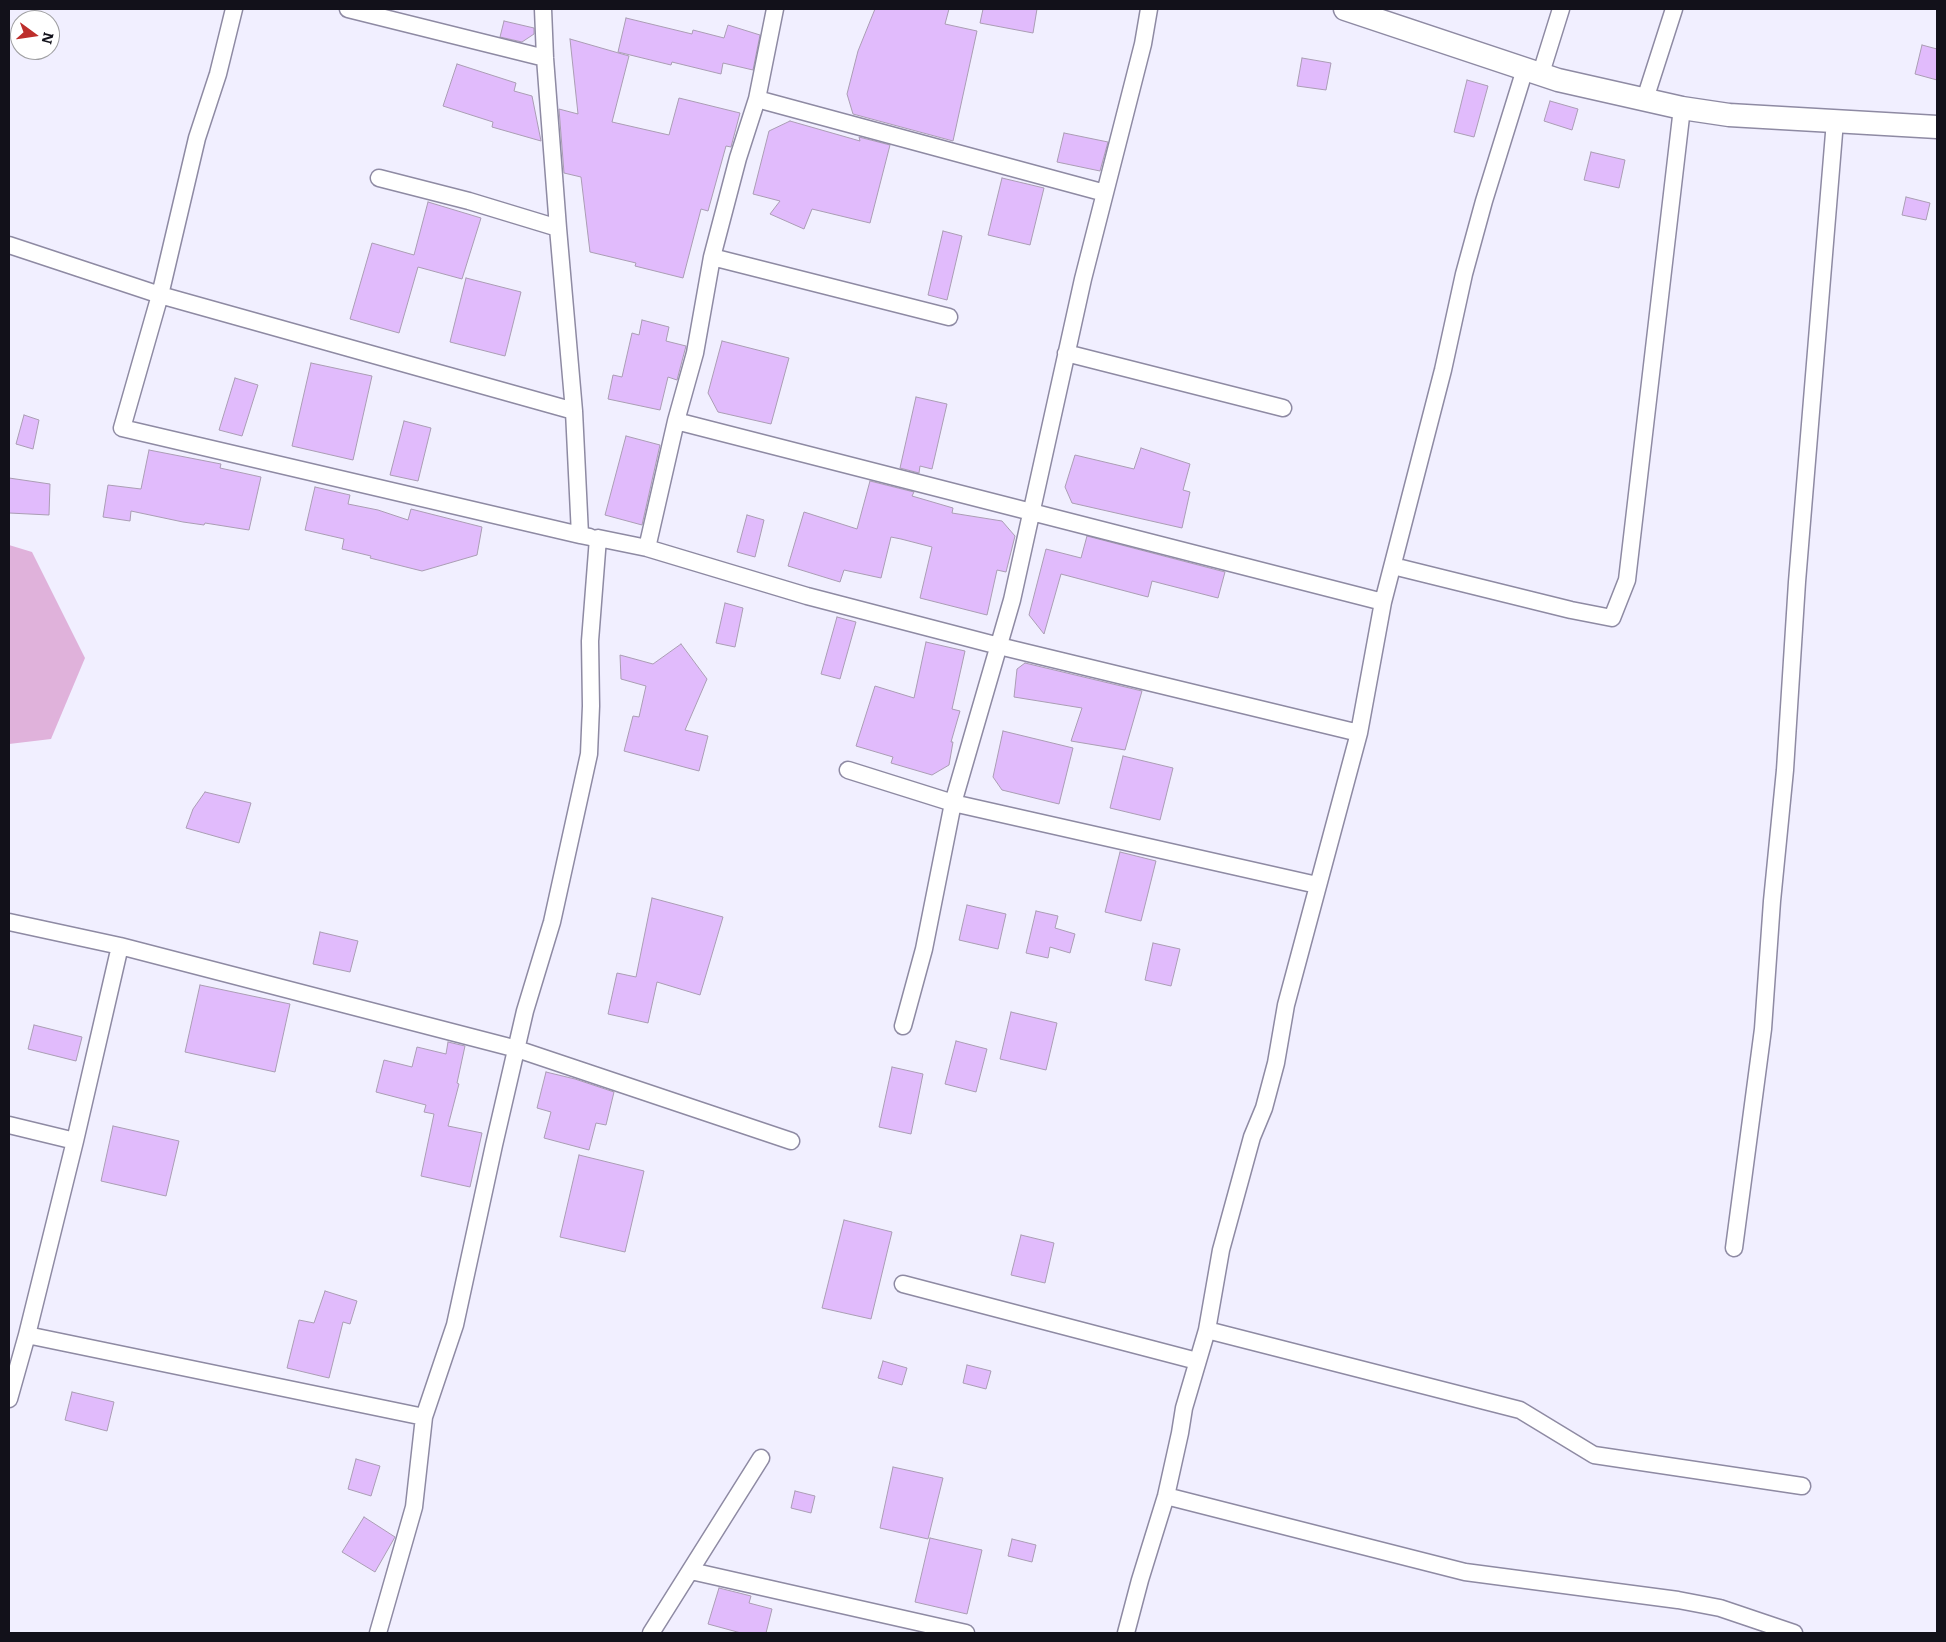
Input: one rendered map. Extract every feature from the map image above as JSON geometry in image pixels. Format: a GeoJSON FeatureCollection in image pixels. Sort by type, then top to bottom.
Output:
{"type":"FeatureCollection","features":[{"type":"Feature","properties":{"kind":"main road"},"geometry":{"type":"LineString","coordinates":[[1345,9],[1582,86],[1682,108],[1729,115],[1937,126]]}},
{"type":"Feature","properties":{"kind":"street"},"geometry":{"type":"LineString","coordinates":[[234,9],[218,74],[197,138],[160,295],[122,428],[580,535],[647,548],[808,596],[999,646],[1360,733]]}},
{"type":"Feature","properties":{"kind":"street"},"geometry":{"type":"LineString","coordinates":[[348,9],[545,58]]}},
{"type":"Feature","properties":{"kind":"street"},"geometry":{"type":"LineString","coordinates":[[543,9],[558,228],[574,411],[580,535]]}},
{"type":"Feature","properties":{"kind":"street"},"geometry":{"type":"LineString","coordinates":[[647,548],[676,421],[695,353],[712,257],[738,158],[757,99],[776,9]]}},
{"type":"Feature","properties":{"kind":"street"},"geometry":{"type":"LineString","coordinates":[[903,1026],[924,949],[954,803],[979,710],[1012,600],[1083,279],[1142,44],[1149,9]]}},
{"type":"Feature","properties":{"kind":"street"},"geometry":{"type":"LineString","coordinates":[[1126,1633],[1166,1496],[1184,1408],[1207,1330],[1221,1250],[1252,1137],[1264,1108],[1286,1005],[1317,885],[1360,733],[1383,602],[1394,566],[1443,370],[1464,274],[1484,201],[1533,71],[1561,9]]}},
{"type":"Feature","properties":{"kind":"street"},"geometry":{"type":"LineString","coordinates":[[1645,99],[1674,9]]}},
{"type":"Feature","properties":{"kind":"street"},"geometry":{"type":"LineString","coordinates":[[757,99],[1105,193]]}},
{"type":"Feature","properties":{"kind":"street"},"geometry":{"type":"LineString","coordinates":[[1394,566],[1570,610],[1612,618],[1627,580],[1682,108]]}},
{"type":"Feature","properties":{"kind":"street"},"geometry":{"type":"LineString","coordinates":[[1734,1248],[1763,1029],[1835,121]]}},
{"type":"Feature","properties":{"kind":"street"},"geometry":{"type":"LineString","coordinates":[[379,178],[469,201],[558,228]]}},
{"type":"Feature","properties":{"kind":"street"},"geometry":{"type":"LineString","coordinates":[[9,245],[160,295],[574,411]]}},
{"type":"Feature","properties":{"kind":"street"},"geometry":{"type":"LineString","coordinates":[[712,257],[949,317]]}},
{"type":"Feature","properties":{"kind":"street"},"geometry":{"type":"LineString","coordinates":[[1066,353],[1283,408]]}},
{"type":"Feature","properties":{"kind":"street"},"geometry":{"type":"LineString","coordinates":[[676,421],[1383,602]]}},
{"type":"Feature","properties":{"kind":"street"},"geometry":{"type":"LineString","coordinates":[[378,1633],[414,1507],[424,1417],[455,1325],[525,1011],[552,922],[589,754],[591,706],[590,642],[598,538]]}},
{"type":"Feature","properties":{"kind":"street"},"geometry":{"type":"LineString","coordinates":[[848,770],[954,803],[1317,885]]}},
{"type":"Feature","properties":{"kind":"street"},"geometry":{"type":"LineString","coordinates":[[9,922],[120,946],[517,1049],[791,1140]]}},
{"type":"Feature","properties":{"kind":"street"},"geometry":{"type":"LineString","coordinates":[[9,1399],[27,1335],[75,1141],[120,946]]}},
{"type":"Feature","properties":{"kind":"street"},"geometry":{"type":"LineString","coordinates":[[9,1125],[75,1141]]}},
{"type":"Feature","properties":{"kind":"street"},"geometry":{"type":"LineString","coordinates":[[903,1284],[1197,1362]]}},
{"type":"Feature","properties":{"kind":"street"},"geometry":{"type":"LineString","coordinates":[[1207,1330],[1520,1410],[1594,1455],[1802,1486]]}},
{"type":"Feature","properties":{"kind":"street"},"geometry":{"type":"LineString","coordinates":[[27,1335],[424,1417]]}},
{"type":"Feature","properties":{"kind":"street"},"geometry":{"type":"LineString","coordinates":[[651,1633],[761,1458]]}},
{"type":"Feature","properties":{"kind":"street"},"geometry":{"type":"LineString","coordinates":[[1166,1496],[1465,1572],[1720,1608],[1794,1633]]}},
{"type":"Feature","properties":{"kind":"street"},"geometry":{"type":"LineString","coordinates":[[691,1571],[966,1633]]}},
{"type":"Feature","properties":{"kind":"shaded area"},"geometry":{"type":"Polygon","coordinates":[[[9,545],[32,552],[85,658],[51,739],[9,744],[9,545]]]}},
{"type":"Feature","properties":{"kind":"building"},"geometry":{"type":"Polygon","coordinates":[[[875,9],[949,9],[945,24],[977,31],[953,141],[853,114],[847,94],[858,51],[875,9]]]}},
{"type":"Feature","properties":{"kind":"building"},"geometry":{"type":"Polygon","coordinates":[[[983,9],[1037,9],[1033,33],[980,23],[983,9]]]}},
{"type":"Feature","properties":{"kind":"building"},"geometry":{"type":"Polygon","coordinates":[[[626,18],[692,34],[693,30],[724,38],[728,25],[760,35],[753,70],[723,63],[721,74],[672,62],[671,65],[618,52],[626,18]]]}},
{"type":"Feature","properties":{"kind":"building"},"geometry":{"type":"Polygon","coordinates":[[[504,21],[534,28],[534,34],[522,42],[500,37],[504,21]]]}},
{"type":"Feature","properties":{"kind":"building"},"geometry":{"type":"Polygon","coordinates":[[[570,39],[629,56],[612,122],[669,135],[679,98],[740,113],[731,147],[726,146],[708,211],[701,209],[683,278],[635,266],[636,263],[590,252],[581,177],[564,173],[559,109],[578,114],[570,39]]]}},
{"type":"Feature","properties":{"kind":"building"},"geometry":{"type":"Polygon","coordinates":[[[1922,45],[1937,49],[1937,80],[1915,74],[1922,45]]]}},
{"type":"Feature","properties":{"kind":"building"},"geometry":{"type":"Polygon","coordinates":[[[1302,58],[1331,63],[1326,90],[1297,86],[1302,58]]]}},
{"type":"Feature","properties":{"kind":"building"},"geometry":{"type":"Polygon","coordinates":[[[457,64],[516,83],[514,91],[532,96],[541,141],[492,127],[493,122],[443,106],[457,64]]]}},
{"type":"Feature","properties":{"kind":"building"},"geometry":{"type":"Polygon","coordinates":[[[1467,80],[1488,86],[1474,137],[1454,132],[1467,80]]]}},
{"type":"Feature","properties":{"kind":"building"},"geometry":{"type":"Polygon","coordinates":[[[1550,101],[1578,109],[1572,130],[1544,121],[1550,101]]]}},
{"type":"Feature","properties":{"kind":"building"},"geometry":{"type":"Polygon","coordinates":[[[790,121],[860,141],[859,137],[890,145],[870,223],[812,209],[804,229],[770,214],[780,201],[753,194],[769,131],[790,121]]]}},
{"type":"Feature","properties":{"kind":"building"},"geometry":{"type":"Polygon","coordinates":[[[1064,133],[1108,142],[1100,171],[1057,162],[1064,133]]]}},
{"type":"Feature","properties":{"kind":"building"},"geometry":{"type":"Polygon","coordinates":[[[1591,152],[1625,160],[1619,188],[1584,180],[1591,152]]]}},
{"type":"Feature","properties":{"kind":"building"},"geometry":{"type":"Polygon","coordinates":[[[1002,178],[1044,188],[1030,245],[988,235],[1002,178]]]}},
{"type":"Feature","properties":{"kind":"building"},"geometry":{"type":"Polygon","coordinates":[[[1906,197],[1930,203],[1926,220],[1902,215],[1906,197]]]}},
{"type":"Feature","properties":{"kind":"building"},"geometry":{"type":"Polygon","coordinates":[[[428,202],[481,218],[462,279],[418,267],[399,333],[350,319],[372,243],[414,255],[428,202]]]}},
{"type":"Feature","properties":{"kind":"building"},"geometry":{"type":"Polygon","coordinates":[[[943,231],[962,236],[947,300],[928,295],[943,231]]]}},
{"type":"Feature","properties":{"kind":"building"},"geometry":{"type":"Polygon","coordinates":[[[466,278],[521,292],[505,356],[450,342],[466,278]]]}},
{"type":"Feature","properties":{"kind":"building"},"geometry":{"type":"Polygon","coordinates":[[[642,320],[669,327],[666,341],[686,346],[677,380],[668,377],[660,410],[608,399],[613,375],[622,377],[632,333],[639,335],[642,320]]]}},
{"type":"Feature","properties":{"kind":"building"},"geometry":{"type":"Polygon","coordinates":[[[722,341],[789,358],[771,424],[718,412],[708,393],[722,341]]]}},
{"type":"Feature","properties":{"kind":"building"},"geometry":{"type":"Polygon","coordinates":[[[311,363],[372,376],[353,460],[292,446],[311,363]]]}},
{"type":"Feature","properties":{"kind":"building"},"geometry":{"type":"Polygon","coordinates":[[[235,378],[258,385],[242,436],[219,430],[235,378]]]}},
{"type":"Feature","properties":{"kind":"building"},"geometry":{"type":"Polygon","coordinates":[[[916,397],[947,404],[932,469],[920,466],[919,473],[900,468],[916,397]]]}},
{"type":"Feature","properties":{"kind":"building"},"geometry":{"type":"Polygon","coordinates":[[[24,415],[39,420],[33,449],[16,444],[24,415]]]}},
{"type":"Feature","properties":{"kind":"building"},"geometry":{"type":"Polygon","coordinates":[[[404,421],[431,428],[418,481],[390,475],[404,421]]]}},
{"type":"Feature","properties":{"kind":"building"},"geometry":{"type":"Polygon","coordinates":[[[626,436],[660,445],[642,525],[605,515],[626,436]]]}},
{"type":"Feature","properties":{"kind":"building"},"geometry":{"type":"Polygon","coordinates":[[[1141,448],[1190,464],[1183,490],[1190,492],[1182,528],[1072,503],[1065,487],[1075,455],[1134,469],[1141,448]]]}},
{"type":"Feature","properties":{"kind":"building"},"geometry":{"type":"Polygon","coordinates":[[[149,450],[221,464],[220,468],[261,477],[249,530],[205,523],[204,525],[183,522],[131,511],[130,521],[103,517],[108,485],[141,489],[149,450]]]}},
{"type":"Feature","properties":{"kind":"building"},"geometry":{"type":"Polygon","coordinates":[[[9,478],[50,484],[49,515],[9,513],[9,478]]]}},
{"type":"Feature","properties":{"kind":"building"},"geometry":{"type":"Polygon","coordinates":[[[870,481],[914,492],[912,496],[953,508],[952,513],[1002,521],[1015,536],[1006,572],[997,570],[987,615],[920,598],[932,547],[901,539],[891,537],[881,578],[844,570],[840,582],[788,566],[804,512],[857,529],[870,481]]]}},
{"type":"Feature","properties":{"kind":"building"},"geometry":{"type":"Polygon","coordinates":[[[315,487],[350,495],[348,504],[378,510],[408,520],[411,509],[482,527],[477,555],[422,571],[342,549],[344,539],[305,530],[315,487]]]}},
{"type":"Feature","properties":{"kind":"building"},"geometry":{"type":"Polygon","coordinates":[[[747,515],[764,520],[755,557],[737,552],[747,515]]]}},
{"type":"Feature","properties":{"kind":"building"},"geometry":{"type":"Polygon","coordinates":[[[1087,536],[1225,572],[1218,598],[1152,581],[1148,597],[1061,574],[1044,634],[1029,615],[1046,549],[1081,558],[1087,536]]]}},
{"type":"Feature","properties":{"kind":"building"},"geometry":{"type":"Polygon","coordinates":[[[725,603],[743,608],[735,647],[716,643],[725,603]]]}},
{"type":"Feature","properties":{"kind":"building"},"geometry":{"type":"Polygon","coordinates":[[[837,617],[856,622],[840,679],[821,674],[837,617]]]}},
{"type":"Feature","properties":{"kind":"building"},"geometry":{"type":"Polygon","coordinates":[[[926,642],[965,651],[952,709],[960,711],[951,742],[953,742],[949,765],[932,775],[891,763],[893,757],[856,746],[875,686],[914,698],[926,642]]]}},
{"type":"Feature","properties":{"kind":"building"},"geometry":{"type":"Polygon","coordinates":[[[681,644],[707,679],[685,730],[708,736],[699,771],[624,751],[633,716],[639,717],[646,686],[621,679],[620,655],[653,664],[681,644]]]}},
{"type":"Feature","properties":{"kind":"building"},"geometry":{"type":"Polygon","coordinates":[[[1025,663],[1142,691],[1125,750],[1071,741],[1082,708],[1014,697],[1017,669],[1025,663]]]}},
{"type":"Feature","properties":{"kind":"building"},"geometry":{"type":"Polygon","coordinates":[[[1003,731],[1073,748],[1059,804],[1002,790],[993,777],[1003,731]]]}},
{"type":"Feature","properties":{"kind":"building"},"geometry":{"type":"Polygon","coordinates":[[[1123,756],[1173,768],[1160,820],[1110,808],[1123,756]]]}},
{"type":"Feature","properties":{"kind":"building"},"geometry":{"type":"Polygon","coordinates":[[[205,792],[251,803],[239,843],[186,828],[193,809],[205,792]]]}},
{"type":"Feature","properties":{"kind":"building"},"geometry":{"type":"Polygon","coordinates":[[[1120,852],[1156,861],[1141,921],[1105,912],[1120,852]]]}},
{"type":"Feature","properties":{"kind":"building"},"geometry":{"type":"Polygon","coordinates":[[[652,898],[723,917],[700,995],[657,982],[648,1023],[608,1014],[617,973],[636,977],[652,898]]]}},
{"type":"Feature","properties":{"kind":"building"},"geometry":{"type":"Polygon","coordinates":[[[967,905],[1006,914],[998,949],[959,940],[967,905]]]}},
{"type":"Feature","properties":{"kind":"building"},"geometry":{"type":"Polygon","coordinates":[[[1036,911],[1058,916],[1055,928],[1075,934],[1070,953],[1050,947],[1048,958],[1026,953],[1036,911]]]}},
{"type":"Feature","properties":{"kind":"building"},"geometry":{"type":"Polygon","coordinates":[[[320,932],[358,941],[350,972],[313,964],[320,932]]]}},
{"type":"Feature","properties":{"kind":"building"},"geometry":{"type":"Polygon","coordinates":[[[1153,943],[1180,949],[1171,986],[1145,980],[1153,943]]]}},
{"type":"Feature","properties":{"kind":"building"},"geometry":{"type":"Polygon","coordinates":[[[200,985],[290,1004],[275,1072],[185,1052],[200,985]]]}},
{"type":"Feature","properties":{"kind":"building"},"geometry":{"type":"Polygon","coordinates":[[[1011,1012],[1057,1023],[1046,1070],[1000,1059],[1011,1012]]]}},
{"type":"Feature","properties":{"kind":"building"},"geometry":{"type":"Polygon","coordinates":[[[34,1025],[82,1037],[76,1061],[28,1049],[34,1025]]]}},
{"type":"Feature","properties":{"kind":"building"},"geometry":{"type":"Polygon","coordinates":[[[956,1041],[987,1049],[976,1092],[945,1084],[956,1041]]]}},
{"type":"Feature","properties":{"kind":"building"},"geometry":{"type":"Polygon","coordinates":[[[448,1042],[465,1046],[457,1083],[459,1084],[448,1126],[482,1133],[470,1187],[421,1176],[434,1114],[424,1112],[426,1105],[376,1092],[384,1060],[412,1067],[417,1047],[446,1054],[448,1042]]]}},
{"type":"Feature","properties":{"kind":"building"},"geometry":{"type":"Polygon","coordinates":[[[892,1067],[923,1074],[911,1134],[879,1127],[892,1067]]]}},
{"type":"Feature","properties":{"kind":"building"},"geometry":{"type":"Polygon","coordinates":[[[546,1072],[614,1092],[606,1125],[596,1123],[589,1150],[544,1138],[551,1112],[537,1108],[546,1072]]]}},
{"type":"Feature","properties":{"kind":"building"},"geometry":{"type":"Polygon","coordinates":[[[113,1126],[179,1141],[166,1196],[101,1181],[113,1126]]]}},
{"type":"Feature","properties":{"kind":"building"},"geometry":{"type":"Polygon","coordinates":[[[579,1155],[644,1171],[625,1252],[560,1237],[579,1155]]]}},
{"type":"Feature","properties":{"kind":"building"},"geometry":{"type":"Polygon","coordinates":[[[844,1220],[892,1232],[871,1319],[822,1308],[844,1220]]]}},
{"type":"Feature","properties":{"kind":"building"},"geometry":{"type":"Polygon","coordinates":[[[1021,1235],[1054,1243],[1045,1283],[1011,1275],[1021,1235]]]}},
{"type":"Feature","properties":{"kind":"building"},"geometry":{"type":"Polygon","coordinates":[[[325,1291],[357,1301],[350,1324],[343,1322],[329,1378],[287,1368],[299,1320],[314,1323],[325,1291]]]}},
{"type":"Feature","properties":{"kind":"building"},"geometry":{"type":"Polygon","coordinates":[[[883,1361],[907,1368],[902,1385],[878,1378],[883,1361]]]}},
{"type":"Feature","properties":{"kind":"building"},"geometry":{"type":"Polygon","coordinates":[[[967,1365],[991,1371],[986,1389],[963,1383],[967,1365]]]}},
{"type":"Feature","properties":{"kind":"building"},"geometry":{"type":"Polygon","coordinates":[[[72,1392],[114,1402],[107,1431],[65,1420],[72,1392]]]}},
{"type":"Feature","properties":{"kind":"building"},"geometry":{"type":"Polygon","coordinates":[[[356,1459],[380,1466],[371,1496],[348,1489],[356,1459]]]}},
{"type":"Feature","properties":{"kind":"building"},"geometry":{"type":"Polygon","coordinates":[[[893,1467],[943,1478],[928,1539],[880,1528],[893,1467]]]}},
{"type":"Feature","properties":{"kind":"building"},"geometry":{"type":"Polygon","coordinates":[[[795,1491],[815,1496],[811,1513],[791,1508],[795,1491]]]}},
{"type":"Feature","properties":{"kind":"building"},"geometry":{"type":"Polygon","coordinates":[[[364,1517],[395,1537],[375,1572],[342,1552],[364,1517]]]}},
{"type":"Feature","properties":{"kind":"building"},"geometry":{"type":"Polygon","coordinates":[[[930,1538],[982,1550],[967,1614],[915,1602],[930,1538]]]}},
{"type":"Feature","properties":{"kind":"building"},"geometry":{"type":"Polygon","coordinates":[[[1012,1539],[1036,1545],[1032,1562],[1008,1556],[1012,1539]]]}},
{"type":"Feature","properties":{"kind":"building"},"geometry":{"type":"Polygon","coordinates":[[[719,1588],[751,1596],[749,1603],[772,1609],[766,1633],[741,1633],[708,1624],[719,1588]]]}}]}
